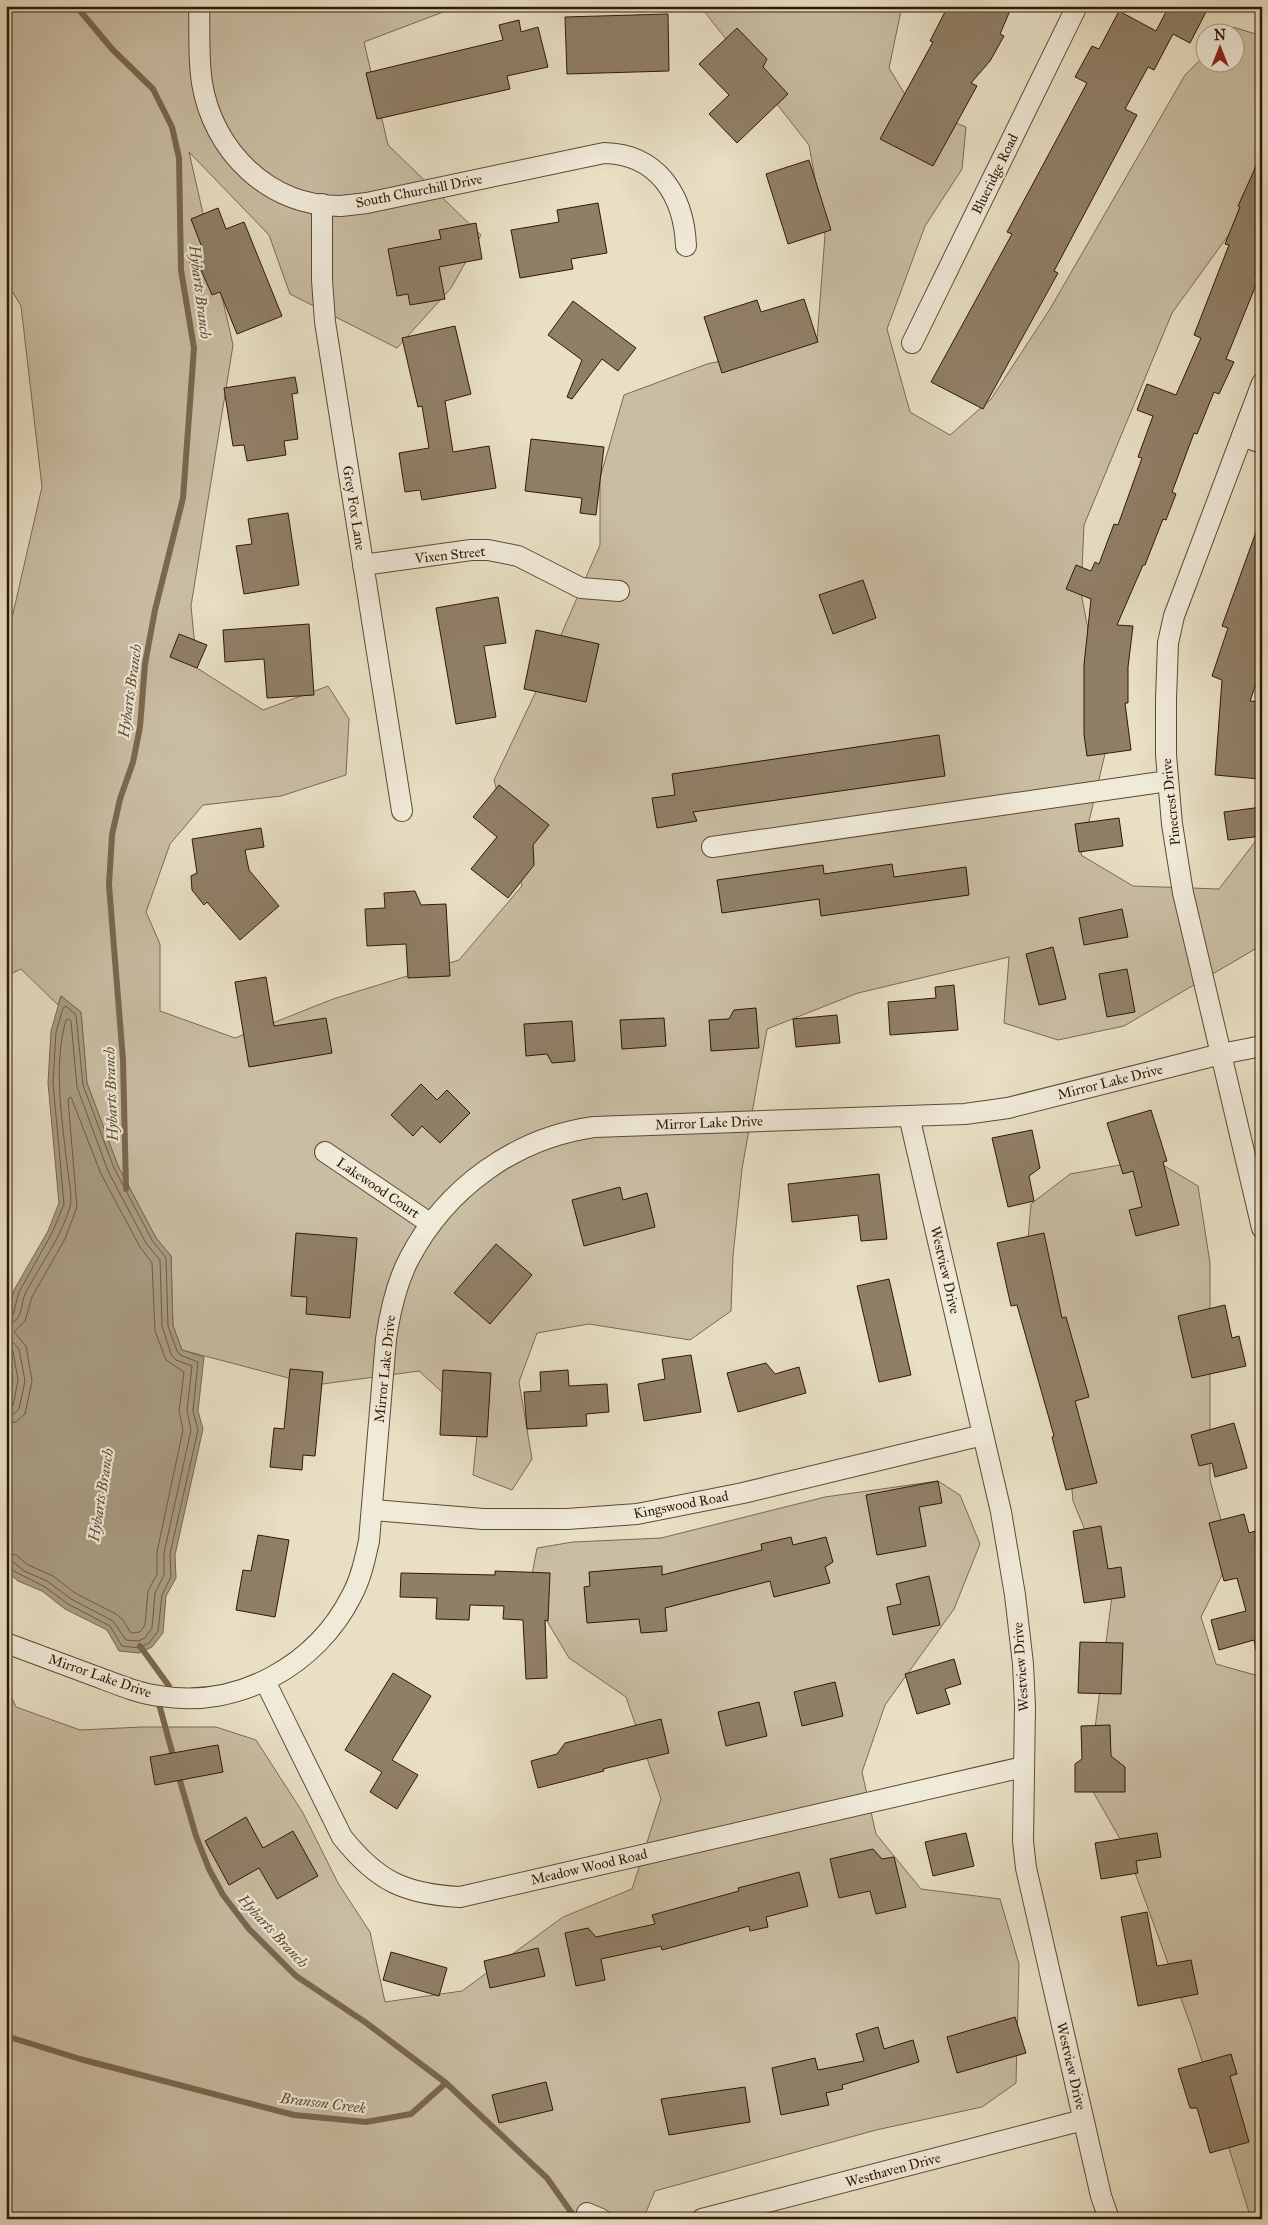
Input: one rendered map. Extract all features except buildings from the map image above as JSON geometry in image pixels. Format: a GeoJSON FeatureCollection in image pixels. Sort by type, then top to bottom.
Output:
{"type":"FeatureCollection","features":[{"type":"Feature","properties":{"kind":"street","name":"South Churchill Drive"},"geometry":{"type":"LineString","coordinates":[[199,6],[202,82],[210,112],[221,137],[236,160],[269,186],[294,198],[340,206],[367,203],[604,153],[618,153],[644,163],[656,171],[673,193],[683,219],[686,246]]}},
{"type":"Feature","properties":{"kind":"street","name":"Blueridge Road"},"geometry":{"type":"LineString","coordinates":[[912,343],[1077,6]]}},
{"type":"Feature","properties":{"kind":"street","name":"Grey Fox Lane"},"geometry":{"type":"LineString","coordinates":[[322,204],[322,280],[325,322],[402,811]]}},
{"type":"Feature","properties":{"kind":"street","name":"Pinecrest Drive"},"geometry":{"type":"LineString","coordinates":[[1262,383],[1174,616],[1168,643],[1166,708],[1168,781],[1172,824],[1183,893],[1262,1228]]}},
{"type":"Feature","properties":{"kind":"street"},"geometry":{"type":"LineString","coordinates":[[1242,436],[1262,443]]}},
{"type":"Feature","properties":{"kind":"street","name":"Vixen Street"},"geometry":{"type":"LineString","coordinates":[[363,566],[471,550],[488,550],[518,556],[582,588],[619,591]]}},
{"type":"Feature","properties":{"kind":"street"},"geometry":{"type":"LineString","coordinates":[[712,847],[1168,781]]}},
{"type":"Feature","properties":{"kind":"street","name":"Mirror Lake Drive"},"geometry":{"type":"LineString","coordinates":[[6,1643],[134,1691],[162,1697],[189,1698],[217,1696],[265,1681],[301,1659],[322,1640],[339,1618],[353,1594],[363,1568],[373,1510],[386,1339],[390,1312],[398,1285],[409,1259],[431,1224],[459,1193],[480,1174],[515,1152],[540,1140],[567,1131],[594,1127],[965,1114],[1008,1108],[1221,1054],[1262,1046]]}},
{"type":"Feature","properties":{"kind":"street","name":"Westview Drive"},"geometry":{"type":"LineString","coordinates":[[909,1116],[1001,1512],[1015,1595],[1023,1664],[1025,1706],[1023,1841],[1026,1868],[1083,2120],[1101,2196],[1109,2219]]}},
{"type":"Feature","properties":{"kind":"street","name":"Lakewood Court"},"geometry":{"type":"LineString","coordinates":[[325,1152],[431,1224]]}},
{"type":"Feature","properties":{"kind":"street","name":"Kingswood Road"},"geometry":{"type":"LineString","coordinates":[[373,1510],[483,1519],[567,1519],[636,1514],[743,1493],[983,1435]]}},
{"type":"Feature","properties":{"kind":"street","name":"Meadow Wood Road"},"geometry":{"type":"LineString","coordinates":[[265,1681],[342,1837],[359,1858],[381,1876],[419,1893],[432,1896],[460,1897],[1023,1767]]}},
{"type":"Feature","properties":{"kind":"street","name":"Westhaven Drive"},"geometry":{"type":"LineString","coordinates":[[702,2219],[1083,2120]]}},
{"type":"Feature","properties":{"kind":"shaded area"},"geometry":{"type":"Polygon","coordinates":[[[6,6],[459,6],[364,42],[388,145],[481,235],[451,288],[397,348],[290,294],[269,235],[189,152],[233,345],[191,606],[197,668],[263,710],[328,686],[349,719],[346,775],[281,796],[203,805],[170,844],[146,912],[160,944],[160,1011],[235,1038],[333,999],[459,960],[522,886],[494,780],[541,681],[600,545],[600,478],[624,395],[707,364],[817,340],[825,235],[809,145],[700,6],[902,6],[889,68],[912,106],[966,127],[962,169],[925,226],[887,329],[910,412],[950,435],[991,399],[1050,309],[1185,75],[1196,64],[1196,72],[1246,72],[1246,31],[1262,36],[1262,189],[1172,313],[1084,525],[1081,593],[1109,737],[1081,855],[1133,886],[1219,889],[1258,838],[1262,817],[1262,945],[1124,1026],[1058,1040],[1004,1023],[1009,957],[858,993],[767,1029],[742,1169],[733,1256],[731,1311],[690,1340],[589,1324],[537,1333],[519,1382],[532,1459],[512,1490],[473,1475],[478,1425],[419,1371],[315,1385],[182,1350],[173,1326],[171,1256],[156,1238],[118,1166],[87,1083],[81,1012],[61,996],[58,1005],[21,969],[6,976],[6,644],[42,487],[21,306],[6,281],[6,6]]]}},
{"type":"Feature","properties":{"kind":"shaded area"},"geometry":{"type":"Polygon","coordinates":[[[1153,1159],[1198,1186],[1210,1263],[1210,1480],[1231,1557],[1201,1617],[1216,1664],[1262,1677],[1262,2219],[1251,2219],[1192,2029],[1127,1851],[1088,1783],[1112,1596],[1073,1501],[1061,1367],[1025,1275],[1031,1204],[1070,1174],[1153,1159]]]}},
{"type":"Feature","properties":{"kind":"shaded area"},"geometry":{"type":"Polygon","coordinates":[[[938,1481],[960,1495],[980,1544],[954,1609],[885,1705],[862,1772],[876,1834],[921,1889],[1000,1899],[1019,1964],[1016,2083],[982,2107],[876,2130],[655,2191],[643,2219],[6,2219],[6,1685],[16,1707],[80,1730],[142,1727],[216,1727],[256,1740],[303,1813],[338,1883],[370,1932],[385,2002],[462,1991],[563,1917],[632,1889],[661,1799],[626,1697],[569,1658],[529,1591],[537,1548],[573,1542],[661,1538],[825,1497],[938,1481]]]}},
{"type":"Feature","properties":{"kind":"water"},"geometry":{"type":"Polygon","coordinates":[[[61,996],[81,1012],[87,1083],[118,1166],[156,1238],[171,1256],[173,1326],[182,1350],[204,1357],[198,1411],[203,1429],[175,1555],[176,1578],[166,1596],[163,1633],[152,1647],[139,1653],[119,1651],[107,1630],[65,1609],[42,1591],[18,1581],[6,1571],[6,1417],[13,1380],[9,1363],[7,1319],[14,1290],[48,1231],[59,1203],[48,1083],[51,1031],[61,996]]]}},
{"type":"Feature","properties":{"kind":"waterway","name":"Hybarts Branch"},"geometry":{"type":"LineString","coordinates":[[76,6],[112,49],[153,89],[172,127],[179,158],[181,270],[194,348],[183,498],[155,610],[145,664],[140,727],[133,762],[120,799],[112,835],[109,885],[123,1060],[126,1189]]}},
{"type":"Feature","properties":{"kind":"waterway","name":"Hybarts Branch"},"geometry":{"type":"LineString","coordinates":[[140,1646],[169,1686],[159,1704],[174,1759]]}},
{"type":"Feature","properties":{"kind":"waterway","name":"Hybarts Branch"},"geometry":{"type":"LineString","coordinates":[[178,1774],[196,1836],[209,1869],[223,1895],[249,1929],[296,1976],[365,2022],[446,2083],[547,2178],[576,2219]]}},
{"type":"Feature","properties":{"kind":"waterway","name":"Branson Creek"},"geometry":{"type":"LineString","coordinates":[[6,2036],[80,2059],[294,2115],[366,2122],[411,2114],[446,2083]]}}]}
